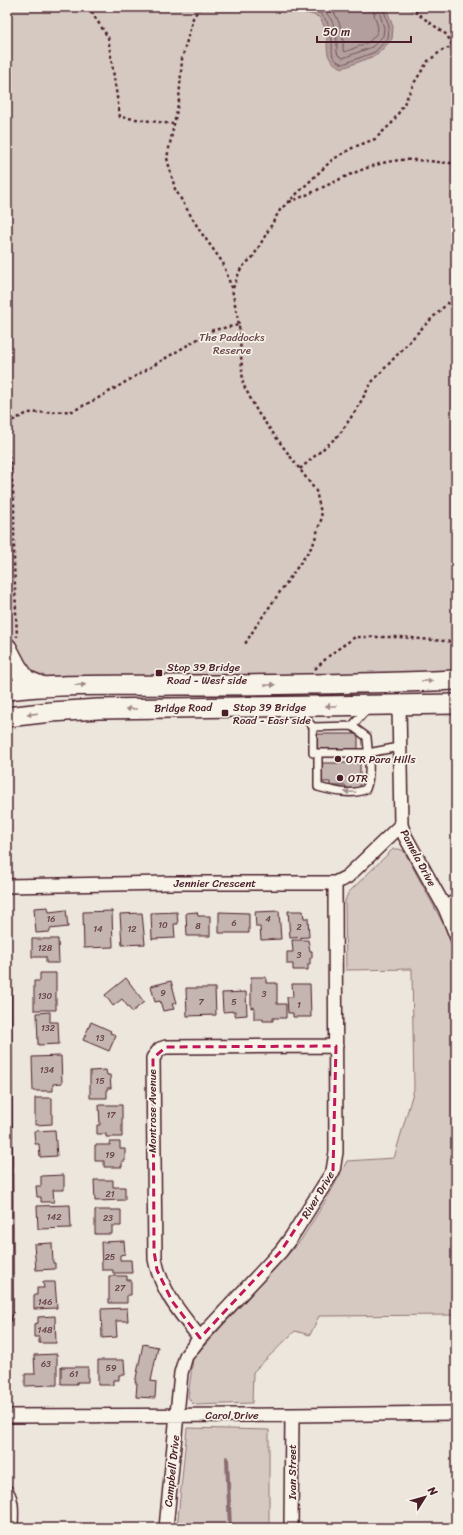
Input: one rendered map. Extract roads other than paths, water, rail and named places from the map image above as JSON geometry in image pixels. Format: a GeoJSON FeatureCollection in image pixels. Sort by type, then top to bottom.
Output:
{"type":"FeatureCollection","features":[{"type":"Feature","properties":{"kind":"main road"},"geometry":{"type":"LineString","coordinates":[[12,644],[17,667],[26,680],[41,686]]}},
{"type":"Feature","properties":{"kind":"main road","name":"Bridge Road"},"geometry":{"type":"LineString","coordinates":[[7,690],[41,686],[398,683],[456,680]]}},
{"type":"Feature","properties":{"kind":"main road"},"geometry":{"type":"LineString","coordinates":[[398,683],[399,705]]}},
{"type":"Feature","properties":{"kind":"main road","name":"Bridge Road"},"geometry":{"type":"LineString","coordinates":[[7,717],[98,709],[456,704]]}},
{"type":"Feature","properties":{"kind":"street","name":"Pamela Drive"},"geometry":{"type":"LineString","coordinates":[[399,705],[401,825],[405,836],[451,904],[456,935]]}},
{"type":"Feature","properties":{"kind":"street"},"geometry":{"type":"LineString","coordinates":[[335,883],[347,877],[401,825]]}},
{"type":"Feature","properties":{"kind":"street","name":"Jennier Crescent"},"geometry":{"type":"LineString","coordinates":[[7,886],[176,883],[335,883]]}},
{"type":"Feature","properties":{"kind":"street","name":"River Drive"},"geometry":{"type":"LineString","coordinates":[[178,1414],[183,1364],[186,1356],[200,1338],[292,1236],[333,1171],[336,1152],[335,883]]}},
{"type":"Feature","properties":{"kind":"street","name":"Montrose Avenue"},"geometry":{"type":"LineString","coordinates":[[200,1338],[178,1310],[165,1290],[154,1259],[153,1058],[160,1049],[166,1047],[336,1046]]}},
{"type":"Feature","properties":{"kind":"street","name":"Carol Drive"},"geometry":{"type":"LineString","coordinates":[[7,1416],[456,1413]]}},
{"type":"Feature","properties":{"kind":"street","name":"Campbell Drive"},"geometry":{"type":"LineString","coordinates":[[166,1528],[178,1414]]}},
{"type":"Feature","properties":{"kind":"street","name":"Ivan Street"},"geometry":{"type":"LineString","coordinates":[[292,1415],[292,1528]]}},
{"type":"Feature","properties":{"kind":"lane"},"geometry":{"type":"LineString","coordinates":[[352,726],[370,705]]}},
{"type":"Feature","properties":{"kind":"lane"},"geometry":{"type":"LineString","coordinates":[[294,706],[313,727],[313,753],[368,753],[400,747]]}},
{"type":"Feature","properties":{"kind":"lane"},"geometry":{"type":"LineString","coordinates":[[313,727],[352,726],[367,737],[368,782],[366,788],[359,792],[333,791],[318,787],[318,753]]}},
{"type":"Feature","properties":{"kind":"lane"},"geometry":{"type":"LineString","coordinates":[[7,972],[10,1304],[10,1312],[7,1319]]}},
{"type":"Feature","properties":{"kind":"lane"},"geometry":{"type":"LineString","coordinates":[[7,1488],[14,1499],[14,1528]]}},
{"type":"Feature","properties":{"kind":"water"},"geometry":{"type":"Polygon","coordinates":[[[253,7],[386,7],[393,27],[392,39],[377,55],[343,68],[335,64],[328,55],[326,31],[320,18],[299,12],[253,7]]]}},
{"type":"Feature","properties":{"kind":"waterway"},"geometry":{"type":"LineString","coordinates":[[227,1458],[230,1528]]}},
{"type":"Feature","properties":{"kind":"place","name":"Stop 39 Bridge Road - West side"},"geometry":{"type":"Point","coordinates":[159,673]}},
{"type":"Feature","properties":{"kind":"place","name":"Stop 39 Bridge Road - East side"},"geometry":{"type":"Point","coordinates":[225,713]}},
{"type":"Feature","properties":{"kind":"place","name":"OTR Para Hills"},"geometry":{"type":"Point","coordinates":[338,759]}},
{"type":"Feature","properties":{"kind":"place","name":"OTR"},"geometry":{"type":"Point","coordinates":[340,778]}},
{"type":"Feature","properties":{"kind":"park label","name":"The Paddocks Reserve"},"geometry":{"type":"Point","coordinates":[232,343]}}]}
